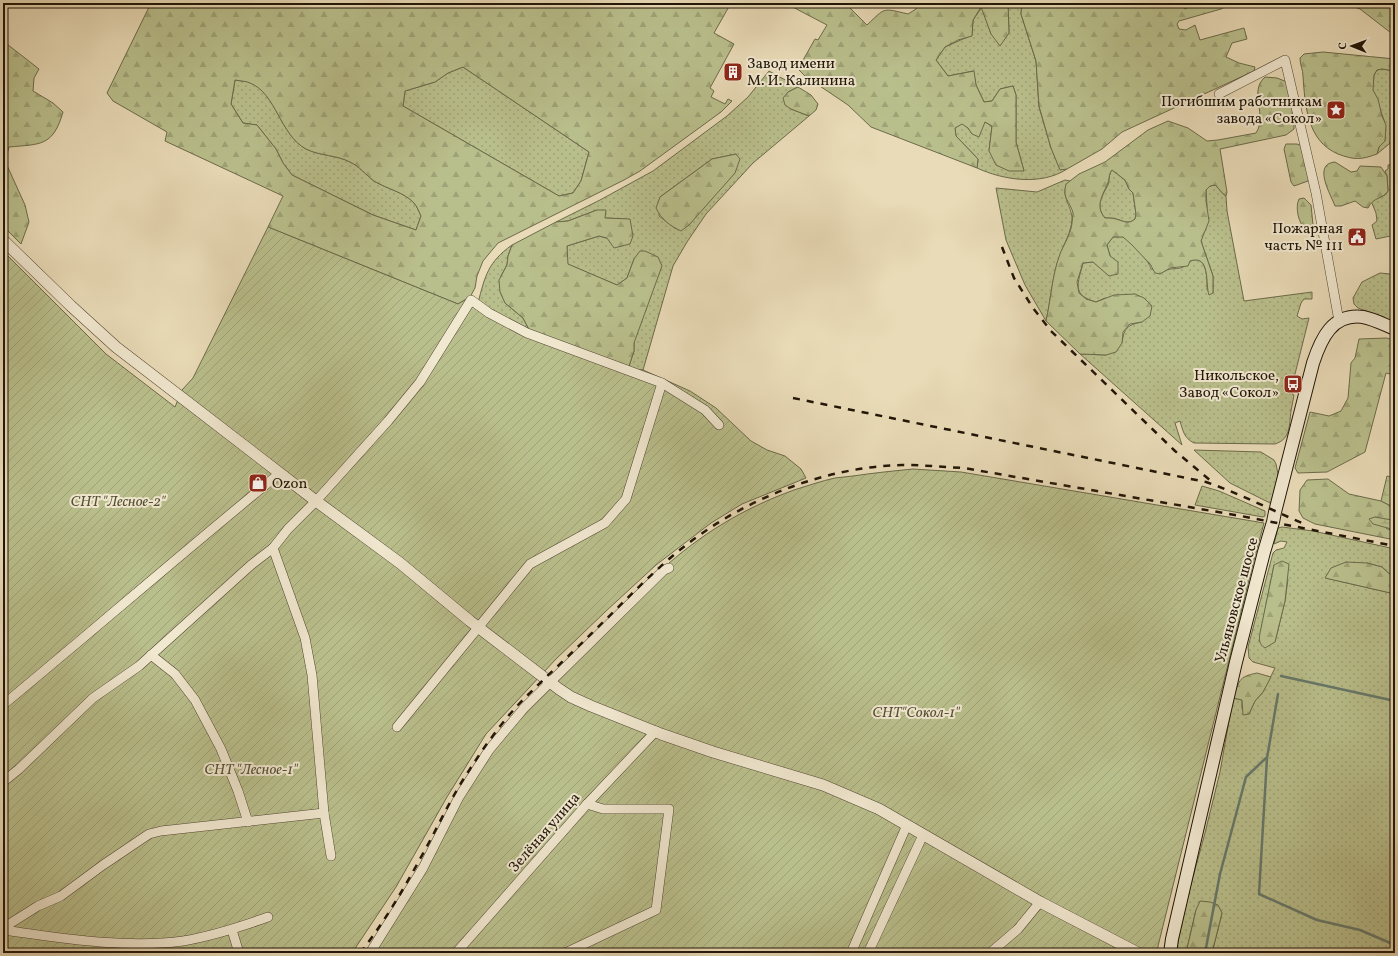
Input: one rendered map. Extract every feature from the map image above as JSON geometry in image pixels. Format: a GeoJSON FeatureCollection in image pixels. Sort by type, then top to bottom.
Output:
{"type":"FeatureCollection","features":[{"type":"Feature","properties":{"kind":"main road"},"geometry":{"type":"LineString","coordinates":[[1339,321],[1347,318],[1364,318],[1395,329]]}},
{"type":"Feature","properties":{"kind":"main road","name":"Ульяновское шоссе"},"geometry":{"type":"LineString","coordinates":[[1170,953],[1236,662],[1264,552],[1274,522],[1275,512],[1313,363],[1323,337],[1339,321]]}},
{"type":"Feature","properties":{"kind":"street"},"geometry":{"type":"LineString","coordinates":[[1219,94],[1285,60],[1316,193],[1339,321]]}},
{"type":"Feature","properties":{"kind":"street"},"geometry":{"type":"LineString","coordinates":[[3,240],[116,347],[316,501],[400,563],[477,626],[571,697],[609,714],[656,732],[713,752],[823,785],[879,809],[1040,902],[1138,953]]}},
{"type":"Feature","properties":{"kind":"street"},"geometry":{"type":"LineString","coordinates":[[3,782],[19,769],[93,698],[139,666],[251,565],[273,548],[288,529],[316,501],[388,421],[420,382],[471,300],[490,313],[527,333],[662,383],[705,410],[719,425]]}},
{"type":"Feature","properties":{"kind":"street"},"geometry":{"type":"LineString","coordinates":[[397,727],[477,626],[530,564],[605,523],[626,499],[662,383]]}},
{"type":"Feature","properties":{"kind":"street"},"geometry":{"type":"LineString","coordinates":[[3,705],[103,622],[132,595],[196,541],[280,473]]}},
{"type":"Feature","properties":{"kind":"street"},"geometry":{"type":"LineString","coordinates":[[273,548],[305,638],[312,675],[324,813],[331,856]]}},
{"type":"Feature","properties":{"kind":"street"},"geometry":{"type":"LineString","coordinates":[[370,953],[423,868],[459,797],[489,750],[524,708],[664,570],[669,568]]}},
{"type":"Feature","properties":{"kind":"street"},"geometry":{"type":"LineString","coordinates":[[151,655],[175,674],[195,700],[220,749],[238,791],[248,822]]}},
{"type":"Feature","properties":{"kind":"street","name":"Зелёная улица"},"geometry":{"type":"LineString","coordinates":[[456,953],[587,804],[656,732]]}},
{"type":"Feature","properties":{"kind":"street"},"geometry":{"type":"LineString","coordinates":[[565,953],[656,910],[669,809],[603,809],[587,804]]}},
{"type":"Feature","properties":{"kind":"street"},"geometry":{"type":"LineString","coordinates":[[3,929],[38,906],[61,896],[149,834],[161,831],[324,813]]}},
{"type":"Feature","properties":{"kind":"street"},"geometry":{"type":"LineString","coordinates":[[851,953],[906,825]]}},
{"type":"Feature","properties":{"kind":"street"},"geometry":{"type":"LineString","coordinates":[[868,953],[923,835]]}},
{"type":"Feature","properties":{"kind":"street"},"geometry":{"type":"LineString","coordinates":[[990,953],[1018,929],[1040,902]]}},
{"type":"Feature","properties":{"kind":"street"},"geometry":{"type":"LineString","coordinates":[[3,929],[70,940],[144,944],[182,941],[209,936],[232,930],[268,917]]}},
{"type":"Feature","properties":{"kind":"street"},"geometry":{"type":"LineString","coordinates":[[232,930],[239,953]]}},
{"type":"Feature","properties":{"kind":"green space"},"geometry":{"type":"Polygon","coordinates":[[[151,3],[731,3],[714,33],[734,44],[710,88],[714,91],[711,97],[725,104],[728,99],[732,101],[721,112],[640,171],[498,243],[483,261],[477,276],[475,288],[470,297],[458,304],[268,227],[283,196],[165,141],[167,132],[113,101],[107,93],[151,3]],[[463,67],[448,73],[435,82],[405,91],[403,106],[559,196],[573,193],[581,181],[589,152],[463,67]],[[235,80],[231,104],[243,123],[257,125],[276,149],[283,163],[292,175],[373,215],[416,230],[421,216],[416,206],[410,199],[374,181],[350,162],[340,158],[317,153],[306,149],[297,143],[266,96],[259,88],[248,82],[235,80]]]}},
{"type":"Feature","properties":{"kind":"green space"},"geometry":{"type":"Polygon","coordinates":[[[785,3],[845,3],[867,25],[885,10],[908,14],[916,9],[918,3],[1008,3],[1009,33],[1000,46],[991,34],[981,7],[973,20],[972,36],[958,40],[945,47],[936,60],[948,76],[974,71],[976,85],[984,102],[992,101],[1000,89],[1013,86],[1016,95],[1016,142],[1024,171],[1009,171],[996,165],[989,151],[992,126],[985,122],[979,137],[972,134],[968,128],[962,124],[955,128],[956,136],[978,159],[977,168],[871,127],[848,105],[805,76],[798,69],[815,39],[818,40],[827,25],[785,3]]]}},
{"type":"Feature","properties":{"kind":"green space"},"geometry":{"type":"Polygon","coordinates":[[[1008,3],[1022,3],[1021,14],[1036,61],[1039,107],[1051,148],[1060,169],[1067,169],[1046,178],[1010,178],[998,176],[977,168],[978,159],[956,136],[955,128],[962,123],[972,134],[985,122],[992,126],[989,151],[1024,171],[1016,142],[1016,95],[1013,86],[1000,89],[992,101],[984,102],[976,85],[973,71],[948,76],[936,60],[945,47],[972,35],[973,20],[982,7],[991,34],[1009,33],[1008,3]]]}},
{"type":"Feature","properties":{"kind":"green space"},"geometry":{"type":"Polygon","coordinates":[[[1022,3],[1178,3],[1185,9],[1197,3],[1232,3],[1221,9],[1179,21],[1177,24],[1179,29],[1186,30],[1195,25],[1200,40],[1244,28],[1247,39],[1232,43],[1226,57],[1239,63],[1255,67],[1254,71],[1122,132],[1102,149],[1067,169],[1060,170],[1051,148],[1039,106],[1036,61],[1021,14],[1022,3]]]}},
{"type":"Feature","properties":{"kind":"green space"},"geometry":{"type":"Polygon","coordinates":[[[1343,3],[1395,3],[1395,36],[1360,9],[1343,3]]]}},
{"type":"Feature","properties":{"kind":"green space"},"geometry":{"type":"Polygon","coordinates":[[[3,41],[39,69],[34,78],[33,91],[53,103],[63,112],[55,132],[44,142],[9,147],[5,161],[25,205],[29,222],[21,244],[3,226],[3,41]]]}},
{"type":"Feature","properties":{"kind":"green space"},"geometry":{"type":"Polygon","coordinates":[[[1323,52],[1395,59],[1395,71],[1382,69],[1377,70],[1374,75],[1373,90],[1378,99],[1386,125],[1385,141],[1379,147],[1377,154],[1358,158],[1338,154],[1328,148],[1314,131],[1307,110],[1300,58],[1304,54],[1323,52]]]}},
{"type":"Feature","properties":{"kind":"green space"},"geometry":{"type":"Polygon","coordinates":[[[463,67],[589,152],[581,181],[573,193],[559,196],[403,106],[405,91],[435,82],[448,73],[463,67]]]}},
{"type":"Feature","properties":{"kind":"green space"},"geometry":{"type":"Polygon","coordinates":[[[1382,69],[1395,71],[1395,139],[1377,154],[1379,147],[1385,141],[1384,120],[1372,85],[1374,75],[1377,70],[1382,69]]]}},
{"type":"Feature","properties":{"kind":"green space"},"geometry":{"type":"Polygon","coordinates":[[[769,71],[798,87],[788,92],[791,109],[809,116],[753,163],[706,214],[673,266],[643,370],[628,369],[634,351],[634,259],[627,278],[617,285],[567,264],[567,246],[599,236],[606,238],[625,219],[605,218],[597,210],[568,221],[556,222],[653,171],[727,116],[748,97],[769,71]],[[736,154],[712,159],[660,197],[659,216],[676,229],[736,154]]]}},
{"type":"Feature","properties":{"kind":"green space"},"geometry":{"type":"Polygon","coordinates":[[[1265,77],[1277,78],[1287,82],[1294,118],[1294,129],[1286,135],[1220,149],[1227,192],[1226,196],[1215,185],[1210,186],[1206,190],[1209,221],[1201,241],[1213,276],[1213,293],[1209,295],[1206,271],[1201,262],[1197,260],[1190,261],[1188,266],[1170,268],[1160,274],[1155,273],[1150,264],[1123,237],[1113,237],[1107,245],[1110,256],[1118,262],[1118,274],[1109,276],[1093,262],[1083,263],[1077,282],[1079,293],[1086,299],[1096,302],[1114,295],[1135,294],[1144,298],[1152,306],[1150,316],[1142,322],[1130,324],[1123,332],[1122,343],[1116,352],[1106,355],[1080,354],[1046,321],[1057,262],[1069,235],[1072,223],[1073,213],[1065,193],[1066,184],[1079,174],[1105,162],[1148,130],[1168,121],[1188,128],[1207,141],[1256,133],[1260,119],[1258,90],[1260,83],[1265,77]],[[1112,170],[1109,175],[1108,183],[1100,202],[1100,210],[1105,218],[1114,218],[1128,222],[1135,219],[1136,214],[1133,193],[1129,189],[1125,180],[1112,170]]]}},
{"type":"Feature","properties":{"kind":"green space"},"geometry":{"type":"Polygon","coordinates":[[[235,80],[250,82],[259,87],[266,95],[297,143],[306,149],[317,153],[340,158],[350,162],[374,181],[410,199],[416,206],[421,216],[416,230],[373,215],[292,175],[283,163],[276,149],[257,125],[243,123],[231,104],[235,80]]]}},
{"type":"Feature","properties":{"kind":"green space"},"geometry":{"type":"Polygon","coordinates":[[[798,87],[811,95],[818,104],[816,110],[809,116],[785,105],[783,98],[788,92],[798,87]]]}},
{"type":"Feature","properties":{"kind":"green space"},"geometry":{"type":"Polygon","coordinates":[[[1286,144],[1297,144],[1302,146],[1309,177],[1308,181],[1294,186],[1291,182],[1284,149],[1286,144]]]}},
{"type":"Feature","properties":{"kind":"green space"},"geometry":{"type":"Polygon","coordinates":[[[736,154],[740,159],[735,173],[689,225],[681,231],[663,219],[656,208],[660,197],[712,159],[736,154]]]}},
{"type":"Feature","properties":{"kind":"green space"},"geometry":{"type":"Polygon","coordinates":[[[1335,162],[1351,172],[1357,171],[1360,166],[1381,167],[1387,176],[1388,191],[1386,194],[1370,204],[1368,208],[1363,207],[1355,201],[1341,206],[1335,206],[1327,188],[1324,174],[1325,168],[1328,164],[1335,162]]]}},
{"type":"Feature","properties":{"kind":"green space"},"geometry":{"type":"Polygon","coordinates":[[[1395,164],[1395,235],[1376,239],[1372,225],[1377,221],[1376,213],[1371,201],[1385,195],[1388,191],[1387,176],[1385,171],[1388,169],[1388,165],[1395,164]]]}},
{"type":"Feature","properties":{"kind":"green space"},"geometry":{"type":"Polygon","coordinates":[[[1112,170],[1125,180],[1129,189],[1133,193],[1136,214],[1135,219],[1130,222],[1114,218],[1105,218],[1100,210],[1100,202],[1108,185],[1112,170]]]}},
{"type":"Feature","properties":{"kind":"green space"},"geometry":{"type":"Polygon","coordinates":[[[1065,180],[1070,181],[1066,186],[1065,195],[1072,215],[1072,220],[1069,234],[1055,271],[1046,321],[1025,285],[1006,240],[996,188],[1037,192],[1065,180]]]}},
{"type":"Feature","properties":{"kind":"green space"},"geometry":{"type":"Polygon","coordinates":[[[1215,185],[1226,196],[1227,211],[1244,301],[1312,292],[1312,299],[1304,299],[1301,303],[1297,316],[1302,319],[1309,318],[1294,378],[1290,378],[1287,388],[1293,389],[1292,394],[1294,395],[1288,431],[1284,439],[1275,444],[1194,443],[1186,436],[1180,421],[1175,423],[1182,445],[1080,354],[1106,355],[1122,343],[1127,328],[1133,324],[1142,322],[1105,298],[1096,302],[1088,299],[1083,296],[1078,287],[1083,263],[1093,262],[1101,268],[1110,256],[1107,245],[1113,237],[1123,237],[1135,246],[1150,265],[1151,269],[1165,271],[1181,268],[1193,260],[1202,262],[1206,270],[1207,290],[1213,293],[1213,276],[1201,241],[1204,231],[1207,206],[1206,190],[1210,186],[1215,185]]]}},
{"type":"Feature","properties":{"kind":"green space"},"geometry":{"type":"Polygon","coordinates":[[[1304,198],[1311,205],[1313,225],[1310,229],[1306,230],[1299,219],[1297,210],[1299,199],[1304,198]]]}},
{"type":"Feature","properties":{"kind":"green space"},"geometry":{"type":"Polygon","coordinates":[[[597,210],[606,210],[605,218],[630,219],[633,236],[630,244],[614,248],[607,238],[599,236],[567,246],[568,264],[617,285],[627,278],[634,259],[640,251],[645,251],[658,257],[662,266],[634,343],[634,351],[628,369],[532,335],[523,318],[505,303],[500,292],[499,280],[507,265],[508,256],[512,245],[556,222],[568,221],[597,210]]]}},
{"type":"Feature","properties":{"kind":"green space","name":"СНТ \"Лесное-1\""},"geometry":{"type":"Polygon","coordinates":[[[268,227],[458,304],[470,297],[499,318],[628,369],[643,370],[690,391],[716,408],[751,441],[767,450],[785,456],[801,469],[806,478],[742,504],[711,523],[656,565],[556,659],[486,734],[447,797],[396,887],[352,953],[3,953],[3,251],[106,354],[175,407],[182,390],[193,378],[268,227]]]}},
{"type":"Feature","properties":{"kind":"green space"},"geometry":{"type":"Polygon","coordinates":[[[512,245],[508,256],[507,265],[501,276],[505,303],[523,318],[532,335],[478,303],[489,270],[498,257],[512,245]]]}},
{"type":"Feature","properties":{"kind":"green space"},"geometry":{"type":"Polygon","coordinates":[[[1380,273],[1390,274],[1395,282],[1395,322],[1358,308],[1354,304],[1353,298],[1362,282],[1380,273]]]}},
{"type":"Feature","properties":{"kind":"green space"},"geometry":{"type":"Polygon","coordinates":[[[1387,338],[1395,341],[1395,375],[1386,373],[1365,452],[1327,472],[1298,473],[1295,468],[1310,412],[1329,416],[1341,411],[1348,398],[1351,363],[1355,358],[1359,339],[1387,338]]]}},
{"type":"Feature","properties":{"kind":"green space"},"geometry":{"type":"Polygon","coordinates":[[[1194,450],[1261,452],[1274,460],[1278,474],[1272,504],[1230,483],[1194,450]]]}},
{"type":"Feature","properties":{"kind":"green space","name":"СНТ\"Сокол-1\""},"geometry":{"type":"Polygon","coordinates":[[[913,469],[961,472],[1264,523],[1158,946],[1158,953],[364,953],[376,938],[423,863],[494,738],[660,571],[691,545],[707,534],[740,514],[775,497],[835,478],[913,469]]]}},
{"type":"Feature","properties":{"kind":"green space"},"geometry":{"type":"Polygon","coordinates":[[[1387,476],[1395,478],[1395,508],[1381,501],[1387,476]]]}},
{"type":"Feature","properties":{"kind":"green space"},"geometry":{"type":"Polygon","coordinates":[[[1328,479],[1349,494],[1381,501],[1395,508],[1392,521],[1375,517],[1387,529],[1395,530],[1395,540],[1315,524],[1303,518],[1299,511],[1300,490],[1307,480],[1328,479]]]}},
{"type":"Feature","properties":{"kind":"green space"},"geometry":{"type":"Polygon","coordinates":[[[1202,486],[1219,491],[1265,511],[1265,516],[1263,517],[1195,505],[1202,486]]]}},
{"type":"Feature","properties":{"kind":"green space"},"geometry":{"type":"Polygon","coordinates":[[[1395,508],[1395,530],[1373,524],[1369,519],[1375,517],[1392,520],[1395,508]]]}},
{"type":"Feature","properties":{"kind":"green space"},"geometry":{"type":"Polygon","coordinates":[[[1282,527],[1313,531],[1395,549],[1395,579],[1382,567],[1367,563],[1326,578],[1395,594],[1395,953],[1212,953],[1222,913],[1196,910],[1186,953],[1176,953],[1184,910],[1220,772],[1233,698],[1242,700],[1242,709],[1249,714],[1255,701],[1263,692],[1275,668],[1253,662],[1249,658],[1248,647],[1273,553],[1276,550],[1284,548],[1287,542],[1281,541],[1274,544],[1278,528],[1282,527]],[[1274,565],[1259,641],[1275,642],[1285,601],[1288,579],[1274,565]]]}},
{"type":"Feature","properties":{"kind":"green space"},"geometry":{"type":"Polygon","coordinates":[[[1282,561],[1289,564],[1285,601],[1275,642],[1265,648],[1260,642],[1260,633],[1274,565],[1282,561]]]}},
{"type":"Feature","properties":{"kind":"green space"},"geometry":{"type":"Polygon","coordinates":[[[1346,562],[1367,563],[1382,567],[1395,579],[1395,594],[1325,578],[1331,568],[1346,562]]]}},
{"type":"Feature","properties":{"kind":"green space"},"geometry":{"type":"Polygon","coordinates":[[[1257,673],[1271,677],[1263,692],[1255,701],[1249,714],[1243,715],[1242,700],[1233,698],[1242,678],[1257,673]]]}},
{"type":"Feature","properties":{"kind":"green space"},"geometry":{"type":"Polygon","coordinates":[[[1200,901],[1218,905],[1222,913],[1212,953],[1186,953],[1196,910],[1200,901]]]}},
{"type":"Feature","properties":{"kind":"waterway"},"geometry":{"type":"LineString","coordinates":[[1281,676],[1395,701]]}},
{"type":"Feature","properties":{"kind":"waterway"},"geometry":{"type":"LineString","coordinates":[[1278,694],[1267,758],[1259,894],[1317,920],[1360,930],[1395,945]]}},
{"type":"Feature","properties":{"kind":"waterway"},"geometry":{"type":"LineString","coordinates":[[1205,953],[1220,874],[1246,777],[1266,758]]}},
{"type":"Feature","properties":{"kind":"railway"},"geometry":{"type":"LineString","coordinates":[[1002,247],[1014,278],[1033,308],[1051,331],[1175,451],[1211,481]]}},
{"type":"Feature","properties":{"kind":"railway"},"geometry":{"type":"LineString","coordinates":[[793,398],[1206,482],[1307,525]]}},
{"type":"Feature","properties":{"kind":"railway"},"geometry":{"type":"LineString","coordinates":[[360,953],[377,931],[399,896],[463,780],[492,736],[517,706],[646,580],[681,549],[730,515],[785,489],[843,472],[872,467],[902,465],[964,468],[1241,516],[1395,546]]}},
{"type":"Feature","properties":{"kind":"place","name":"Завод имени М. И. Калинина"},"geometry":{"type":"Point","coordinates":[733,72]}},
{"type":"Feature","properties":{"kind":"place","name":"Погибшим работникам завода «Сокол»"},"geometry":{"type":"Point","coordinates":[1336,110]}},
{"type":"Feature","properties":{"kind":"place","name":"Пожарная часть № 111"},"geometry":{"type":"Point","coordinates":[1357,237]}},
{"type":"Feature","properties":{"kind":"place","name":"Никольское, Завод «Сокол»"},"geometry":{"type":"Point","coordinates":[1293,384]}},
{"type":"Feature","properties":{"kind":"place","name":"Ozon"},"geometry":{"type":"Point","coordinates":[258,483]}},
{"type":"Feature","properties":{"kind":"park label","name":"СНТ \"Лесное-2\""},"geometry":{"type":"Point","coordinates":[118,501]}}]}
